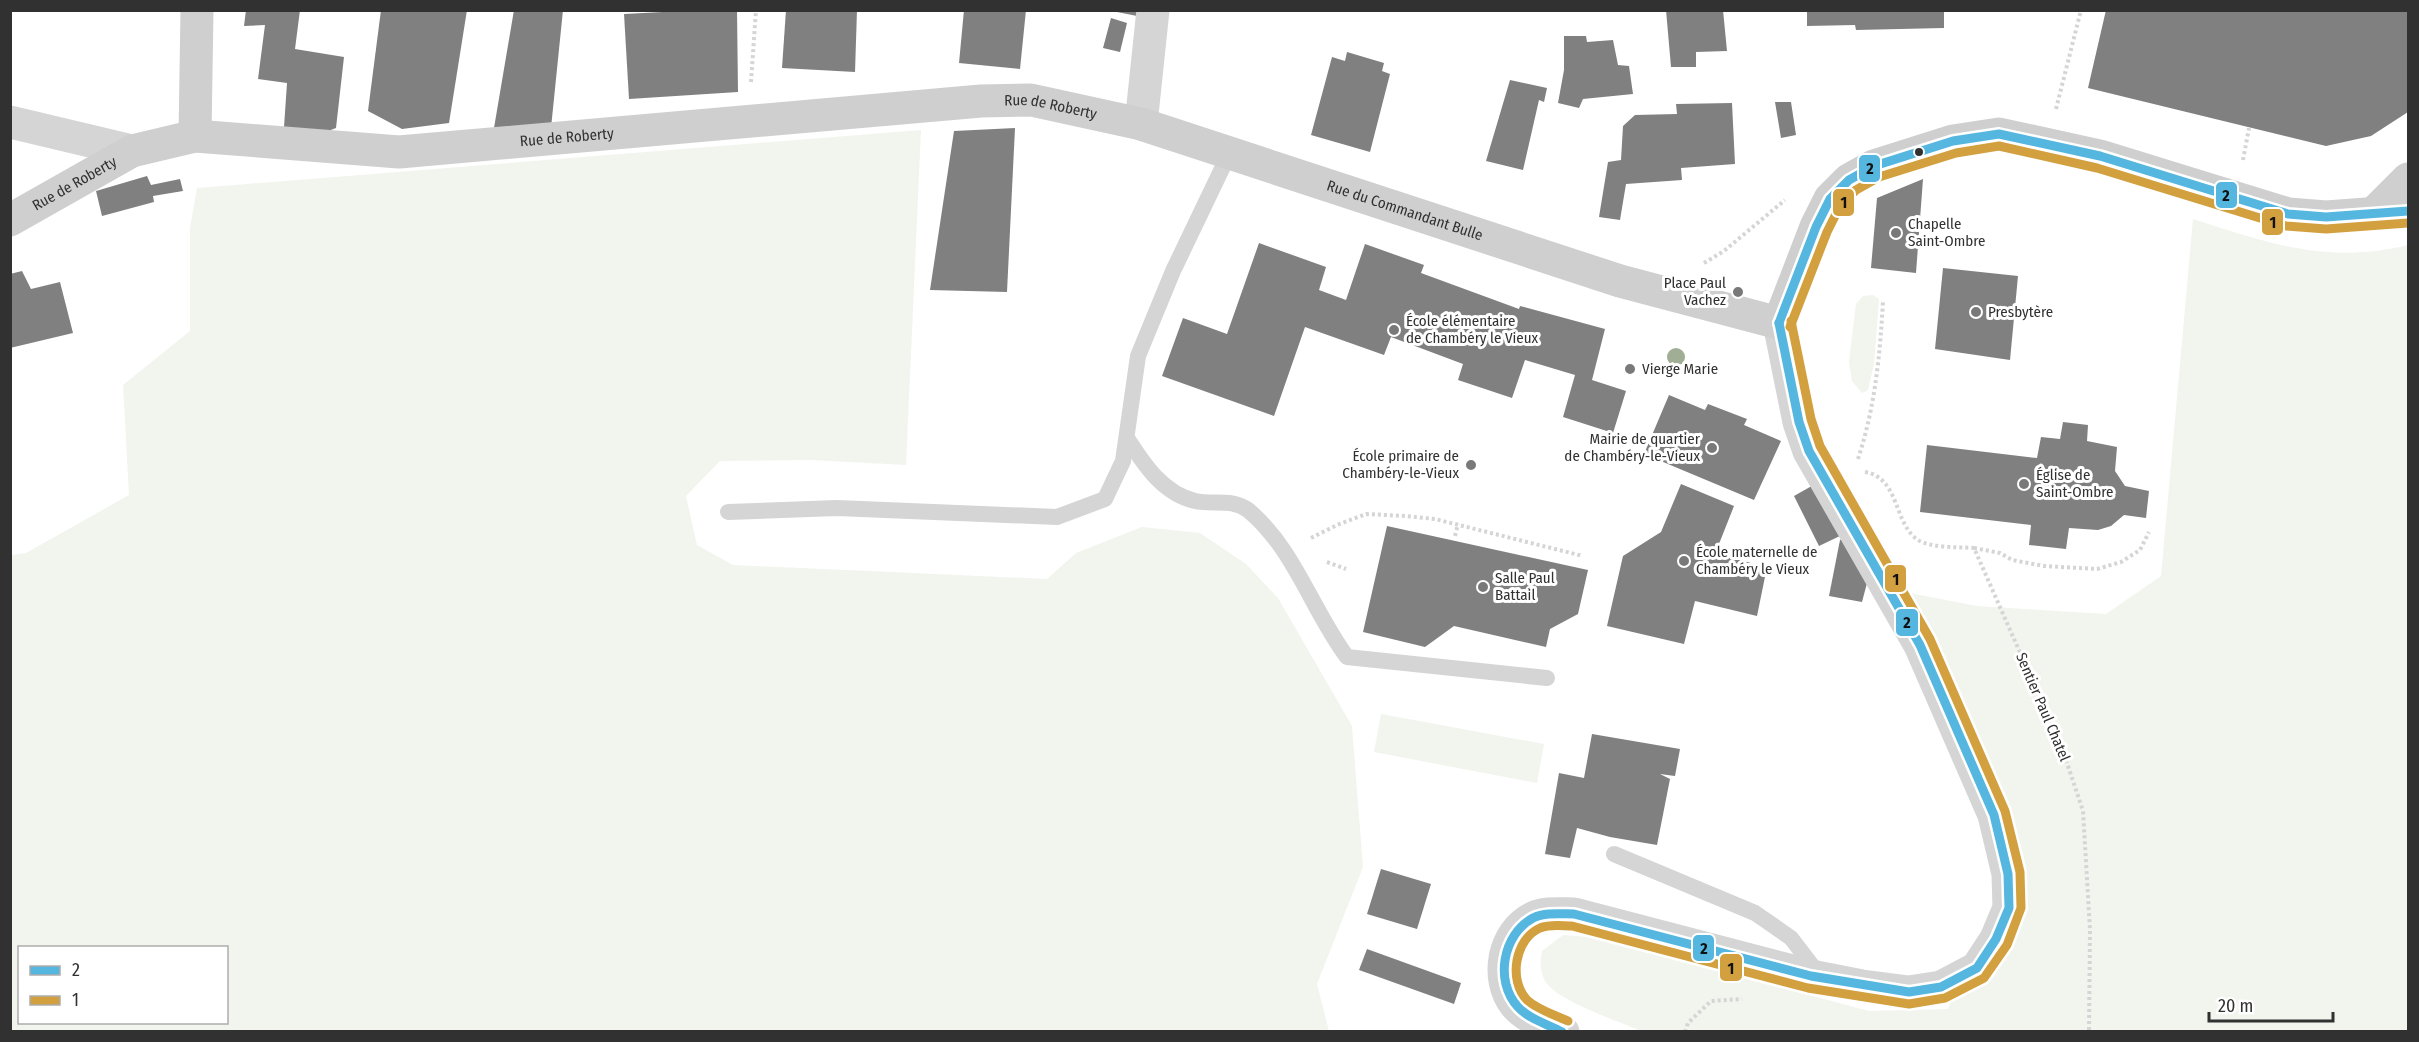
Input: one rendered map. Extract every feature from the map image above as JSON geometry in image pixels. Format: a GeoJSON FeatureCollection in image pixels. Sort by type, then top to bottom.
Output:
{"type":"FeatureCollection","features":[{"type":"Feature","properties":{"kind":"street"},"geometry":{"type":"LineString","coordinates":[[195,136],[197,10]]}},
{"type":"Feature","properties":{"kind":"street"},"geometry":{"type":"LineString","coordinates":[[1141,124],[1153,10]]}},
{"type":"Feature","properties":{"kind":"street","name":"Rue de Roberty"},"geometry":{"type":"LineString","coordinates":[[10,220],[132,151],[195,136],[399,152],[981,101],[1031,100],[1141,124]]}},
{"type":"Feature","properties":{"kind":"street"},"geometry":{"type":"LineString","coordinates":[[10,122],[132,151]]}},
{"type":"Feature","properties":{"kind":"street","name":"Rue du Commandant Bulle"},"geometry":{"type":"LineString","coordinates":[[1141,124],[1620,281],[1779,323]]}},
{"type":"Feature","properties":{"kind":"street"},"geometry":{"type":"LineString","coordinates":[[1563,1032],[1530,1016],[1515,1004],[1505,986],[1504,964],[1509,945],[1517,930],[1532,918],[1550,914],[1574,914],[1822,978],[1909,992],[1941,987],[1977,968],[1996,939],[2009,908],[2008,874],[1994,815],[1943,694],[1920,645],[1809,451],[1799,422],[1779,323],[1830,199],[1849,180],[1874,166],[1953,141],[1999,134],[2100,156],[2288,214],[2326,217],[2409,211]]}},
{"type":"Feature","properties":{"kind":"street"},"geometry":{"type":"LineString","coordinates":[[2372,215],[2409,179]]}},
{"type":"Feature","properties":{"kind":"lane"},"geometry":{"type":"LineString","coordinates":[[728,512],[837,508],[1057,517],[1105,499],[1123,461],[1138,356],[1173,271],[1229,154]]}},
{"type":"Feature","properties":{"kind":"lane"},"geometry":{"type":"LineString","coordinates":[[1126,438],[1147,468],[1171,491],[1196,501],[1222,501],[1246,508],[1278,540],[1332,637],[1347,657],[1547,678]]}},
{"type":"Feature","properties":{"kind":"lane"},"geometry":{"type":"LineString","coordinates":[[1614,854],[1755,913],[1791,938],[1822,978]]}},
{"type":"Feature","properties":{"kind":"path"},"geometry":{"type":"LineString","coordinates":[[748,122],[756,10]]}},
{"type":"Feature","properties":{"kind":"path"},"geometry":{"type":"LineString","coordinates":[[2056,112],[2080,10]]}},
{"type":"Feature","properties":{"kind":"path"},"geometry":{"type":"LineString","coordinates":[[2046,111],[2065,115]]}},
{"type":"Feature","properties":{"kind":"path"},"geometry":{"type":"LineString","coordinates":[[1702,264],[1724,251],[1790,195]]}},
{"type":"Feature","properties":{"kind":"path"},"geometry":{"type":"LineString","coordinates":[[1883,301],[1878,377],[1868,429],[1855,470],[1873,473],[1894,494],[1905,528],[1919,541],[2000,553],[2012,560],[2044,566],[2097,569],[2121,562],[2140,550],[2149,531]]}},
{"type":"Feature","properties":{"kind":"path"},"geometry":{"type":"LineString","coordinates":[[1284,552],[1336,525],[1366,514],[1436,519],[1583,556]]}},
{"type":"Feature","properties":{"kind":"path"},"geometry":{"type":"LineString","coordinates":[[1455,536],[1458,524]]}},
{"type":"Feature","properties":{"kind":"path","name":"Sentier Paul Chatel"},"geometry":{"type":"LineString","coordinates":[[1974,548],[2062,748],[2083,811],[2090,930],[2089,1032]]}},
{"type":"Feature","properties":{"kind":"shaded area"},"geometry":{"type":"Polygon","coordinates":[[[921,130],[906,465],[811,460],[720,461],[686,496],[697,545],[733,565],[1047,579],[1076,553],[1142,527],[1200,533],[1246,564],[1278,598],[1352,726],[1363,867],[1317,984],[1329,1031],[11,1031],[11,555],[26,553],[129,495],[123,385],[190,331],[190,228],[197,188],[921,130]]]}},
{"type":"Feature","properties":{"kind":"shaded area"},"geometry":{"type":"Polygon","coordinates":[[[2193,219],[2273,243],[2325,252],[2379,251],[2408,245],[2408,1031],[1641,1031],[1573,1002],[1550,987],[1542,972],[1542,951],[1563,935],[1590,937],[1869,1011],[1948,1009],[1952,998],[2015,899],[1884,588],[1977,606],[2106,614],[2161,576],[2193,219]]]}},
{"type":"Feature","properties":{"kind":"shaded area"},"geometry":{"type":"Polygon","coordinates":[[[1873,295],[1879,299],[1874,364],[1868,390],[1862,393],[1852,381],[1849,362],[1856,304],[1863,296],[1873,295]]]}},
{"type":"Feature","properties":{"kind":"shaded area"},"geometry":{"type":"Polygon","coordinates":[[[1381,714],[1544,744],[1537,783],[1374,752],[1381,714]]]}},
{"type":"Feature","properties":{"kind":"building"},"geometry":{"type":"Polygon","coordinates":[[[246,10],[300,10],[295,49],[344,57],[336,128],[315,136],[284,127],[287,83],[258,79],[265,25],[244,26],[246,10]]]}},
{"type":"Feature","properties":{"kind":"building"},"geometry":{"type":"Polygon","coordinates":[[[381,10],[467,10],[449,123],[402,129],[368,111],[381,10]]]}},
{"type":"Feature","properties":{"kind":"building"},"geometry":{"type":"Polygon","coordinates":[[[514,10],[563,10],[551,128],[494,128],[514,10]]]}},
{"type":"Feature","properties":{"kind":"building"},"geometry":{"type":"Polygon","coordinates":[[[737,10],[738,92],[629,99],[624,14],[737,10]]]}},
{"type":"Feature","properties":{"kind":"building"},"geometry":{"type":"Polygon","coordinates":[[[786,10],[857,10],[855,72],[782,68],[786,10]]]}},
{"type":"Feature","properties":{"kind":"building"},"geometry":{"type":"Polygon","coordinates":[[[964,10],[1026,10],[1020,69],[959,63],[964,10]]]}},
{"type":"Feature","properties":{"kind":"building"},"geometry":{"type":"Polygon","coordinates":[[[1107,10],[1138,10],[1137,16],[1107,10]]]}},
{"type":"Feature","properties":{"kind":"building"},"geometry":{"type":"Polygon","coordinates":[[[1666,10],[1723,10],[1727,51],[1696,52],[1696,67],[1671,67],[1666,10]]]}},
{"type":"Feature","properties":{"kind":"building"},"geometry":{"type":"Polygon","coordinates":[[[1807,10],[1944,10],[1944,28],[1856,30],[1855,25],[1807,26],[1807,10]]]}},
{"type":"Feature","properties":{"kind":"building"},"geometry":{"type":"Polygon","coordinates":[[[2106,10],[2408,10],[2408,112],[2371,136],[2326,146],[2088,88],[2106,10]]]}},
{"type":"Feature","properties":{"kind":"building"},"geometry":{"type":"Polygon","coordinates":[[[1111,18],[1127,23],[1120,52],[1103,48],[1111,18]]]}},
{"type":"Feature","properties":{"kind":"building"},"geometry":{"type":"Polygon","coordinates":[[[1564,36],[1586,36],[1587,42],[1613,40],[1618,65],[1629,66],[1633,94],[1583,99],[1579,108],[1558,103],[1564,70],[1564,36]]]}},
{"type":"Feature","properties":{"kind":"building"},"geometry":{"type":"Polygon","coordinates":[[[1347,52],[1384,63],[1382,71],[1390,74],[1370,152],[1311,135],[1332,57],[1345,61],[1347,52]]]}},
{"type":"Feature","properties":{"kind":"building"},"geometry":{"type":"Polygon","coordinates":[[[1510,80],[1547,88],[1544,102],[1539,100],[1523,170],[1486,161],[1510,80]]]}},
{"type":"Feature","properties":{"kind":"building"},"geometry":{"type":"Polygon","coordinates":[[[1775,102],[1791,102],[1796,135],[1781,138],[1775,102]]]}},
{"type":"Feature","properties":{"kind":"building"},"geometry":{"type":"Polygon","coordinates":[[[1732,103],[1735,164],[1681,168],[1682,180],[1626,184],[1620,220],[1599,217],[1608,162],[1621,160],[1623,126],[1635,115],[1677,114],[1676,104],[1732,103]]]}},
{"type":"Feature","properties":{"kind":"building"},"geometry":{"type":"Polygon","coordinates":[[[1015,128],[1007,292],[930,290],[954,131],[1015,128]]]}},
{"type":"Feature","properties":{"kind":"building"},"geometry":{"type":"Polygon","coordinates":[[[147,176],[151,185],[180,179],[183,191],[153,196],[154,202],[102,216],[96,191],[147,176]]]}},
{"type":"Feature","properties":{"kind":"building","name":"Chapelle Saint-Ombre"},"geometry":{"type":"Polygon","coordinates":[[[1923,179],[1916,273],[1871,268],[1877,198],[1923,179]]]}},
{"type":"Feature","properties":{"kind":"building","name":"École élémentaire de Chambéry le Vieux"},"geometry":{"type":"Polygon","coordinates":[[[1259,243],[1326,267],[1319,290],[1346,300],[1365,244],[1424,265],[1421,273],[1519,309],[1520,306],[1605,329],[1592,380],[1626,391],[1613,433],[1563,417],[1575,375],[1525,360],[1512,398],[1458,380],[1463,364],[1391,337],[1384,355],[1305,327],[1274,416],[1162,376],[1183,318],[1227,334],[1259,243]]]}},
{"type":"Feature","properties":{"kind":"building","name":"Presbytère"},"geometry":{"type":"Polygon","coordinates":[[[1943,268],[2018,276],[2010,360],[1935,349],[1943,268]]]}},
{"type":"Feature","properties":{"kind":"building"},"geometry":{"type":"Polygon","coordinates":[[[22,271],[31,289],[60,282],[73,333],[10,348],[10,274],[22,271]]]}},
{"type":"Feature","properties":{"kind":"building","name":"Mairie de quartier de Chambéry-le-Vieux"},"geometry":{"type":"Polygon","coordinates":[[[1669,395],[1705,410],[1708,404],[1747,419],[1744,425],[1781,441],[1754,500],[1644,454],[1669,395]]]}},
{"type":"Feature","properties":{"kind":"building","name":"Église de Saint-Ombre"},"geometry":{"type":"Polygon","coordinates":[[[2063,422],[2088,425],[2087,441],[2117,447],[2115,471],[2125,486],[2149,491],[2146,518],[2124,515],[2111,526],[2098,530],[2069,528],[2066,549],[2029,545],[2031,525],[1920,512],[1927,445],[2037,458],[2041,437],[2060,439],[2063,422]]]}},
{"type":"Feature","properties":{"kind":"building"},"geometry":{"type":"Polygon","coordinates":[[[1817,483],[1842,535],[1819,546],[1794,496],[1817,483]]]}},
{"type":"Feature","properties":{"kind":"building","name":"École maternelle de Chambéry le Vieux"},"geometry":{"type":"Polygon","coordinates":[[[1681,484],[1734,506],[1715,554],[1767,567],[1757,616],[1695,601],[1684,644],[1607,626],[1623,556],[1661,532],[1681,484]]]}},
{"type":"Feature","properties":{"kind":"building","name":"Salle Paul Battail"},"geometry":{"type":"Polygon","coordinates":[[[1387,526],[1588,570],[1578,614],[1550,629],[1546,647],[1454,626],[1425,647],[1363,632],[1387,526]]]}},
{"type":"Feature","properties":{"kind":"building"},"geometry":{"type":"Polygon","coordinates":[[[1844,538],[1867,583],[1862,602],[1829,596],[1840,540],[1844,538]]]}},
{"type":"Feature","properties":{"kind":"building"},"geometry":{"type":"Polygon","coordinates":[[[1592,734],[1680,749],[1675,776],[1660,774],[1670,779],[1657,845],[1610,837],[1577,828],[1570,858],[1545,854],[1559,773],[1584,778],[1592,734]]]}},
{"type":"Feature","properties":{"kind":"building"},"geometry":{"type":"Polygon","coordinates":[[[1381,869],[1431,884],[1417,929],[1367,914],[1381,869]]]}},
{"type":"Feature","properties":{"kind":"building"},"geometry":{"type":"Polygon","coordinates":[[[1367,949],[1461,983],[1454,1004],[1359,970],[1367,949]]]}},
{"type":"Feature","properties":{"kind":"transit line","name":"2"},"geometry":{"type":"LineString","coordinates":[[1779,323],[1816,227],[1830,199],[1849,180],[1874,166],[1953,141],[1999,134],[2100,156],[2288,214],[2326,217],[2408,211]]}},
{"type":"Feature","properties":{"kind":"transit line","name":"1"},"geometry":{"type":"LineString","coordinates":[[1790,327],[1827,232],[1840,206],[1856,190],[1879,177],[1956,153],[1999,146],[2097,168],[2286,226],[2326,229],[2408,223]]}},
{"type":"Feature","properties":{"kind":"transit line","name":"1"},"geometry":{"type":"LineString","coordinates":[[1568,1021],[1531,1004],[1521,992],[1516,971],[1520,950],[1531,933],[1540,928],[1572,926],[1808,988],[1909,1004],[1945,998],[1984,978],[2007,945],[2021,908],[2020,872],[2005,811],[1930,639],[1820,446],[1811,419],[1791,321]]}},
{"type":"Feature","properties":{"kind":"transit line","name":"2"},"geometry":{"type":"LineString","coordinates":[[1562,1032],[1522,1011],[1511,996],[1506,984],[1505,959],[1509,946],[1523,925],[1538,916],[1574,914],[1811,976],[1909,992],[1941,987],[1977,968],[1996,939],[2009,908],[2008,874],[1994,815],[1920,645],[1809,451],[1799,422],[1779,323]]}},
{"type":"Feature","properties":{"kind":"place","name":"Chapelle Saint-Ombre"},"geometry":{"type":"Point","coordinates":[1896,233]}},
{"type":"Feature","properties":{"kind":"place","name":"Place Paul Vachez"},"geometry":{"type":"Point","coordinates":[1738,292]}},
{"type":"Feature","properties":{"kind":"place","name":"Presbytère"},"geometry":{"type":"Point","coordinates":[1976,312]}},
{"type":"Feature","properties":{"kind":"place","name":"École élémentaire de Chambéry le Vieux"},"geometry":{"type":"Point","coordinates":[1394,330]}},
{"type":"Feature","properties":{"kind":"place","name":"Vierge Marie"},"geometry":{"type":"Point","coordinates":[1630,369]}},
{"type":"Feature","properties":{"kind":"place","name":"Mairie de quartier de Chambéry-le-Vieux"},"geometry":{"type":"Point","coordinates":[1712,448]}},
{"type":"Feature","properties":{"kind":"place","name":"École primaire de Chambéry-le-Vieux"},"geometry":{"type":"Point","coordinates":[1471,465]}},
{"type":"Feature","properties":{"kind":"place","name":"Église de Saint-Ombre"},"geometry":{"type":"Point","coordinates":[2024,484]}},
{"type":"Feature","properties":{"kind":"place","name":"École maternelle de Chambéry le Vieux"},"geometry":{"type":"Point","coordinates":[1684,561]}},
{"type":"Feature","properties":{"kind":"place","name":"Salle Paul Battail"},"geometry":{"type":"Point","coordinates":[1483,587]}}]}
